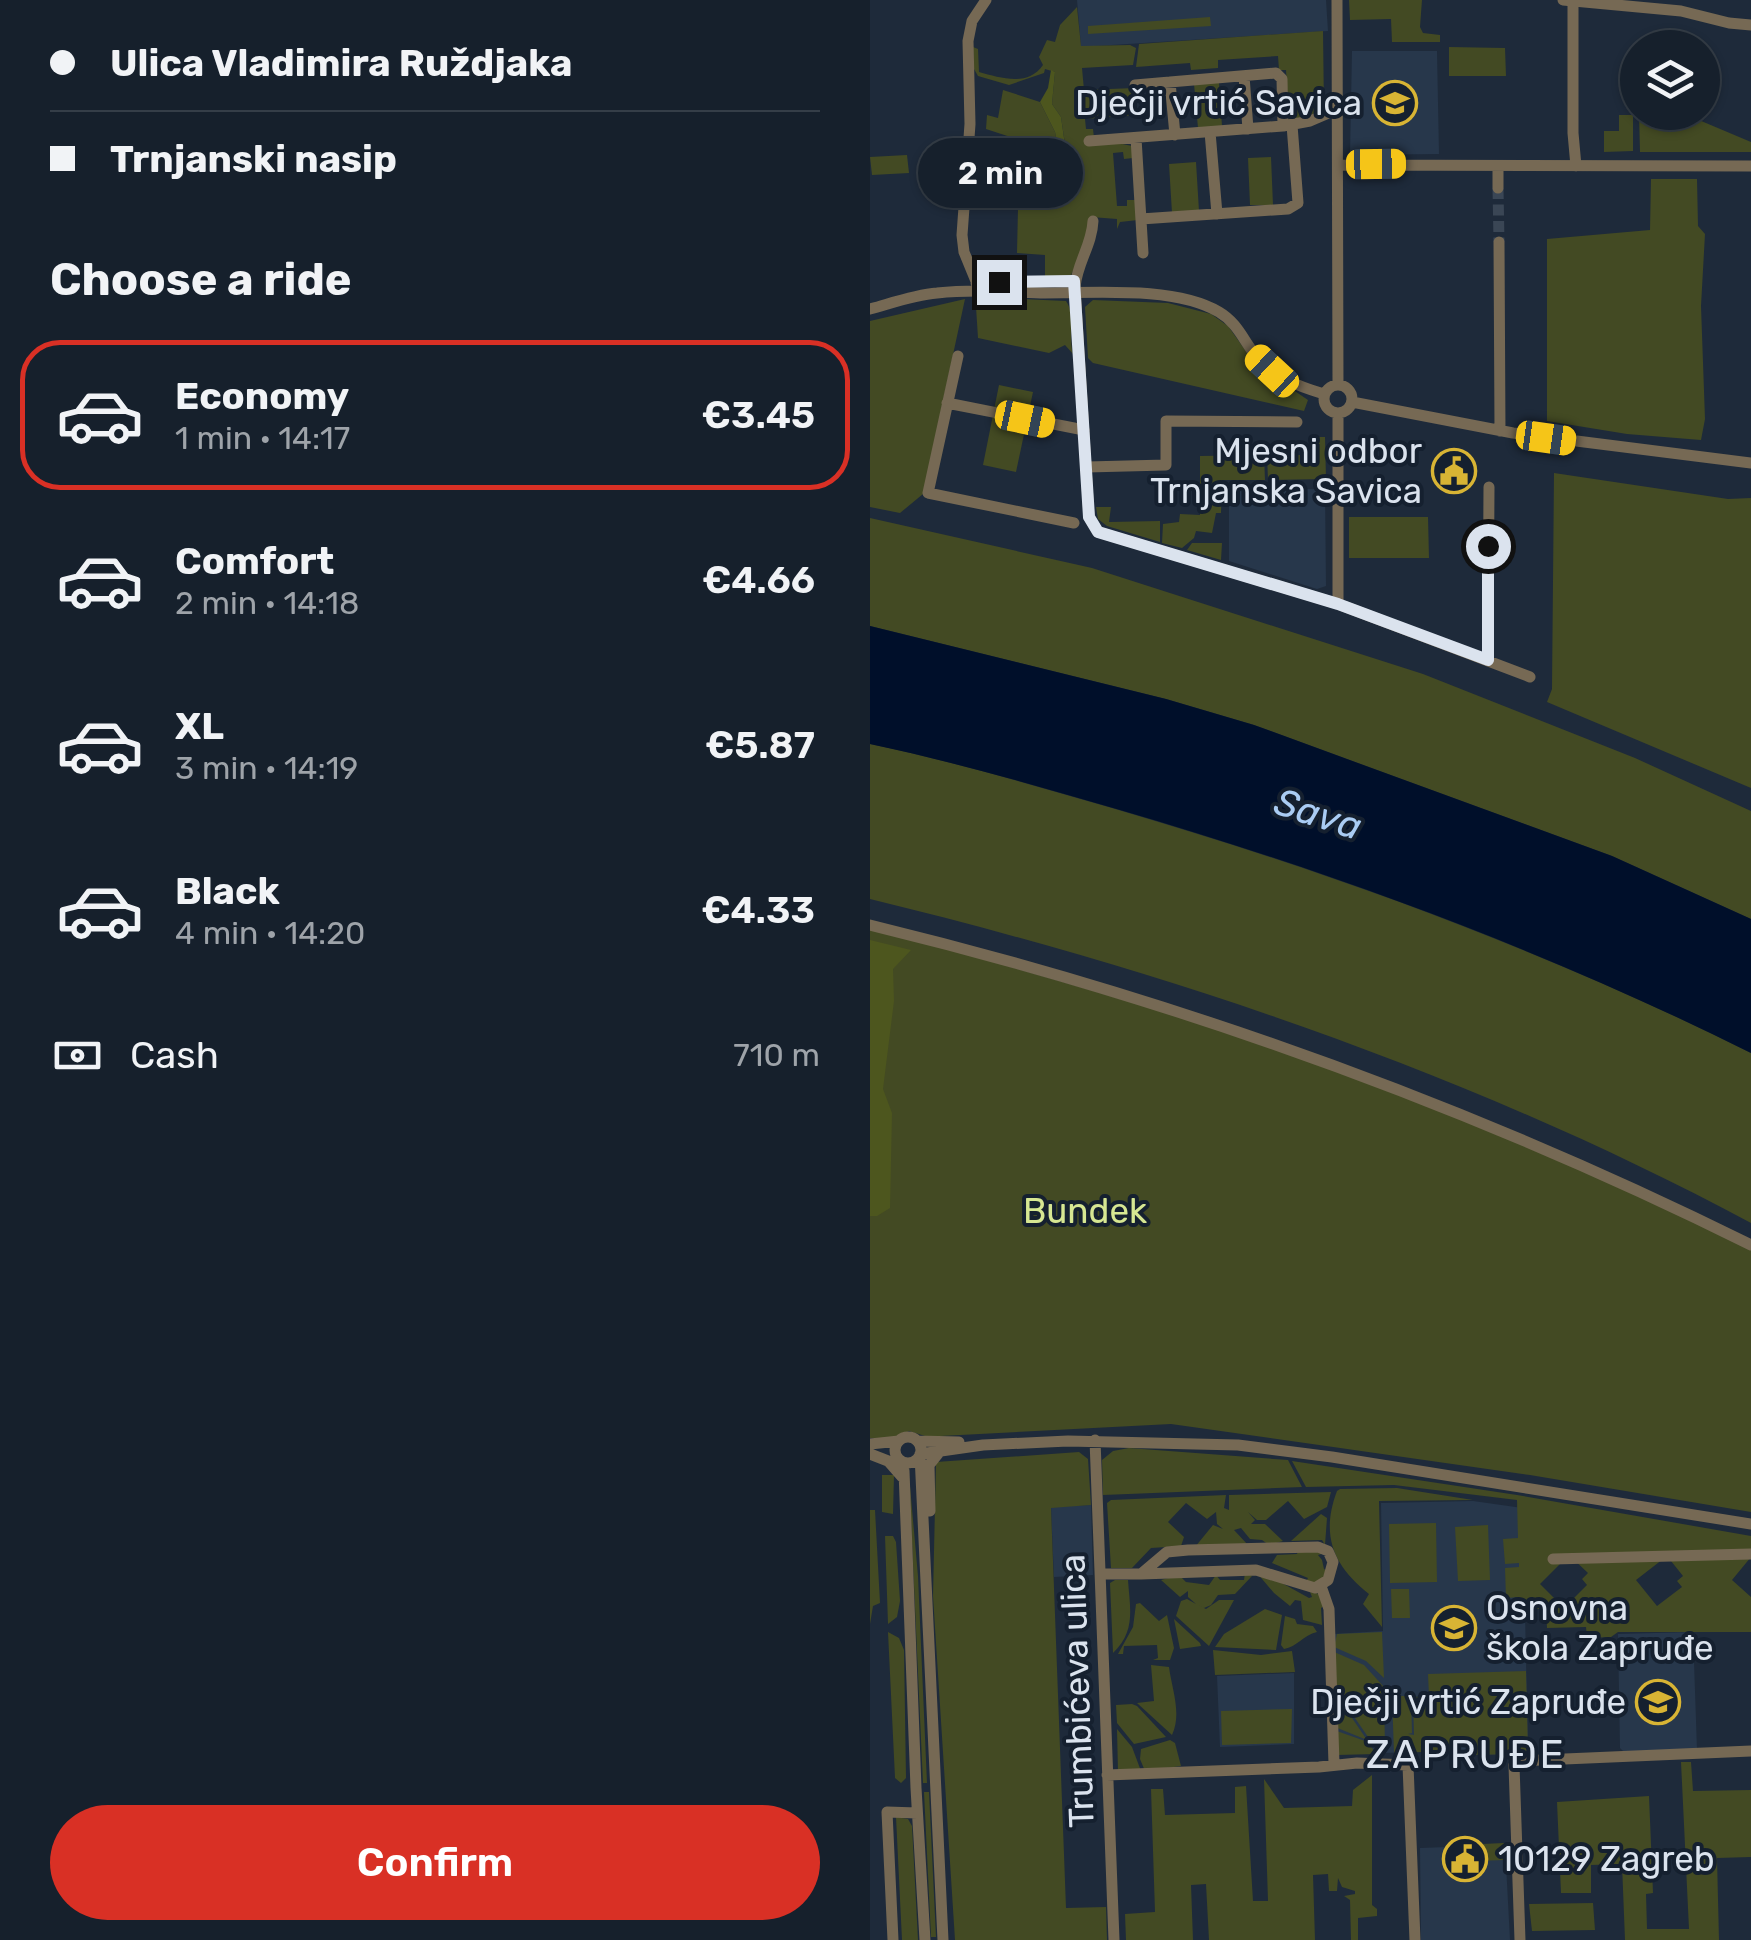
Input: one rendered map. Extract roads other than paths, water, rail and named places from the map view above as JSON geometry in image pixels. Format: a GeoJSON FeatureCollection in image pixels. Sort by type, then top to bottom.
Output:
{"type":"FeatureCollection","features":[{"type":"Feature","properties":{"kind":"street"},"geometry":{"type":"LineString","coordinates":[[978,287],[962,241],[970,124],[967,52],[972,21],[986,0]]}},
{"type":"Feature","properties":{"kind":"street"},"geometry":{"type":"LineString","coordinates":[[1337,0],[1338,384]]}},
{"type":"Feature","properties":{"kind":"street"},"geometry":{"type":"LineString","coordinates":[[1563,0],[1681,11],[1751,26]]}},
{"type":"Feature","properties":{"kind":"street"},"geometry":{"type":"LineString","coordinates":[[1573,0],[1576,166]]}},
{"type":"Feature","properties":{"kind":"street"},"geometry":{"type":"LineString","coordinates":[[1244,76],[1248,129]]}},
{"type":"Feature","properties":{"kind":"street"},"geometry":{"type":"LineString","coordinates":[[1135,84],[1281,76],[1298,202],[1288,209],[1141,218]]}},
{"type":"Feature","properties":{"kind":"street"},"geometry":{"type":"LineString","coordinates":[[1170,82],[1175,135]]}},
{"type":"Feature","properties":{"kind":"street"},"geometry":{"type":"LineString","coordinates":[[1089,141],[1288,126],[1338,108]]}},
{"type":"Feature","properties":{"kind":"street"},"geometry":{"type":"LineString","coordinates":[[1210,132],[1217,214]]}},
{"type":"Feature","properties":{"kind":"street"},"geometry":{"type":"LineString","coordinates":[[1136,138],[1144,253]]}},
{"type":"Feature","properties":{"kind":"street"},"geometry":{"type":"LineString","coordinates":[[1338,165],[1751,166]]}},
{"type":"Feature","properties":{"kind":"street"},"geometry":{"type":"LineString","coordinates":[[1498,166],[1498,188]]}},
{"type":"Feature","properties":{"kind":"street"},"geometry":{"type":"LineString","coordinates":[[1093,221],[1092,238],[1075,287],[1089,517],[1098,532],[1338,604],[1530,676]]}},
{"type":"Feature","properties":{"kind":"street"},"geometry":{"type":"LineString","coordinates":[[1499,242],[1500,431]]}},
{"type":"Feature","properties":{"kind":"street"},"geometry":{"type":"LineString","coordinates":[[870,309],[921,295],[978,287],[1075,287],[1204,305],[1232,321],[1255,356],[1284,380],[1324,394]]}},
{"type":"Feature","properties":{"kind":"street"},"geometry":{"type":"LineString","coordinates":[[958,356],[928,492],[1074,523]]}},
{"type":"Feature","properties":{"kind":"street"},"geometry":{"type":"LineString","coordinates":[[1324,394],[1338,384]]}},
{"type":"Feature","properties":{"kind":"street"},"geometry":{"type":"LineString","coordinates":[[1338,384],[1350,390],[1352,402],[1338,414]]}},
{"type":"Feature","properties":{"kind":"street"},"geometry":{"type":"LineString","coordinates":[[1324,394],[1326,407],[1338,414]]}},
{"type":"Feature","properties":{"kind":"street"},"geometry":{"type":"LineString","coordinates":[[1352,402],[1500,431],[1751,463]]}},
{"type":"Feature","properties":{"kind":"street"},"geometry":{"type":"LineString","coordinates":[[947,403],[1084,430]]}},
{"type":"Feature","properties":{"kind":"street"},"geometry":{"type":"LineString","coordinates":[[1338,414],[1338,604]]}},
{"type":"Feature","properties":{"kind":"street"},"geometry":{"type":"LineString","coordinates":[[1087,467],[1166,465],[1166,421],[1297,422]]}},
{"type":"Feature","properties":{"kind":"street"},"geometry":{"type":"LineString","coordinates":[[1488,660],[1489,487]]}},
{"type":"Feature","properties":{"kind":"street"},"geometry":{"type":"LineString","coordinates":[[870,925],[1206,1018],[1473,1120],[1751,1246]]}},
{"type":"Feature","properties":{"kind":"street"},"geometry":{"type":"LineString","coordinates":[[870,1444],[910,1438],[919,1450],[943,1940]]}},
{"type":"Feature","properties":{"kind":"street"},"geometry":{"type":"LineString","coordinates":[[919,1450],[1095,1440],[1206,1442],[1751,1524]]}},
{"type":"Feature","properties":{"kind":"street","name":"Trumbićeva ulica"},"geometry":{"type":"LineString","coordinates":[[1095,1440],[1114,1940]]}},
{"type":"Feature","properties":{"kind":"street"},"geometry":{"type":"LineString","coordinates":[[899,1441],[925,1940]]}},
{"type":"Feature","properties":{"kind":"street"},"geometry":{"type":"LineString","coordinates":[[919,1450],[983,1445]]}},
{"type":"Feature","properties":{"kind":"street"},"geometry":{"type":"LineString","coordinates":[[870,1453],[911,1462],[919,1450]]}},
{"type":"Feature","properties":{"kind":"street"},"geometry":{"type":"LineString","coordinates":[[927,1590],[931,1542],[928,1470],[930,1461],[942,1450]]}},
{"type":"Feature","properties":{"kind":"street"},"geometry":{"type":"LineString","coordinates":[[870,1453],[892,1464],[904,1482]]}},
{"type":"Feature","properties":{"kind":"street"},"geometry":{"type":"LineString","coordinates":[[1100,1574],[1141,1574],[1256,1570],[1310,1587],[1321,1586],[1331,1575],[1333,1562],[1328,1551],[1318,1547],[1167,1552],[1141,1574]]}},
{"type":"Feature","properties":{"kind":"street"},"geometry":{"type":"LineString","coordinates":[[1553,1559],[1751,1554]]}},
{"type":"Feature","properties":{"kind":"street"},"geometry":{"type":"LineString","coordinates":[[1321,1586],[1329,1610],[1334,1764]]}},
{"type":"Feature","properties":{"kind":"street"},"geometry":{"type":"LineString","coordinates":[[1520,1940],[1514,1763],[1526,1759],[1751,1750]]}},
{"type":"Feature","properties":{"kind":"street"},"geometry":{"type":"LineString","coordinates":[[1108,1775],[1408,1764],[1416,1940]]}},
{"type":"Feature","properties":{"kind":"street"},"geometry":{"type":"LineString","coordinates":[[893,1940],[887,1812],[917,1813]]}},
{"type":"Feature","properties":{"kind":"water","name":"Sava"},"geometry":{"type":"Polygon","coordinates":[[[870,626],[1166,699],[1254,725],[1612,856],[1751,919],[1751,1053],[1520,948],[1361,888],[1120,810],[870,744],[870,626]]]}},
{"type":"Feature","properties":{"kind":"tunnel"},"geometry":{"type":"LineString","coordinates":[[1498,188],[1499,242]]}},
{"type":"Feature","properties":{"kind":"place","name":"Dječji vrtić Savica"},"geometry":{"type":"Point","coordinates":[1395,103]}},
{"type":"Feature","properties":{"kind":"place","name":"Mjesni odbor Trnjanska Savica"},"geometry":{"type":"Point","coordinates":[1454,471]}},
{"type":"Feature","properties":{"kind":"place","name":"Osnovna škola Zapruđe"},"geometry":{"type":"Point","coordinates":[1454,1628]}},
{"type":"Feature","properties":{"kind":"place","name":"Dječji vrtić Zapruđe"},"geometry":{"type":"Point","coordinates":[1658,1702]}},
{"type":"Feature","properties":{"kind":"place","name":"10129 Zagreb"},"geometry":{"type":"Point","coordinates":[1465,1859]}},
{"type":"Feature","properties":{"kind":"district","name":"ZAPRUĐE"},"geometry":{"type":"Point","coordinates":[1466,1754]}},
{"type":"Feature","properties":{"kind":"park label","name":"Bundek"},"geometry":{"type":"Point","coordinates":[1085,1211]}}]}
